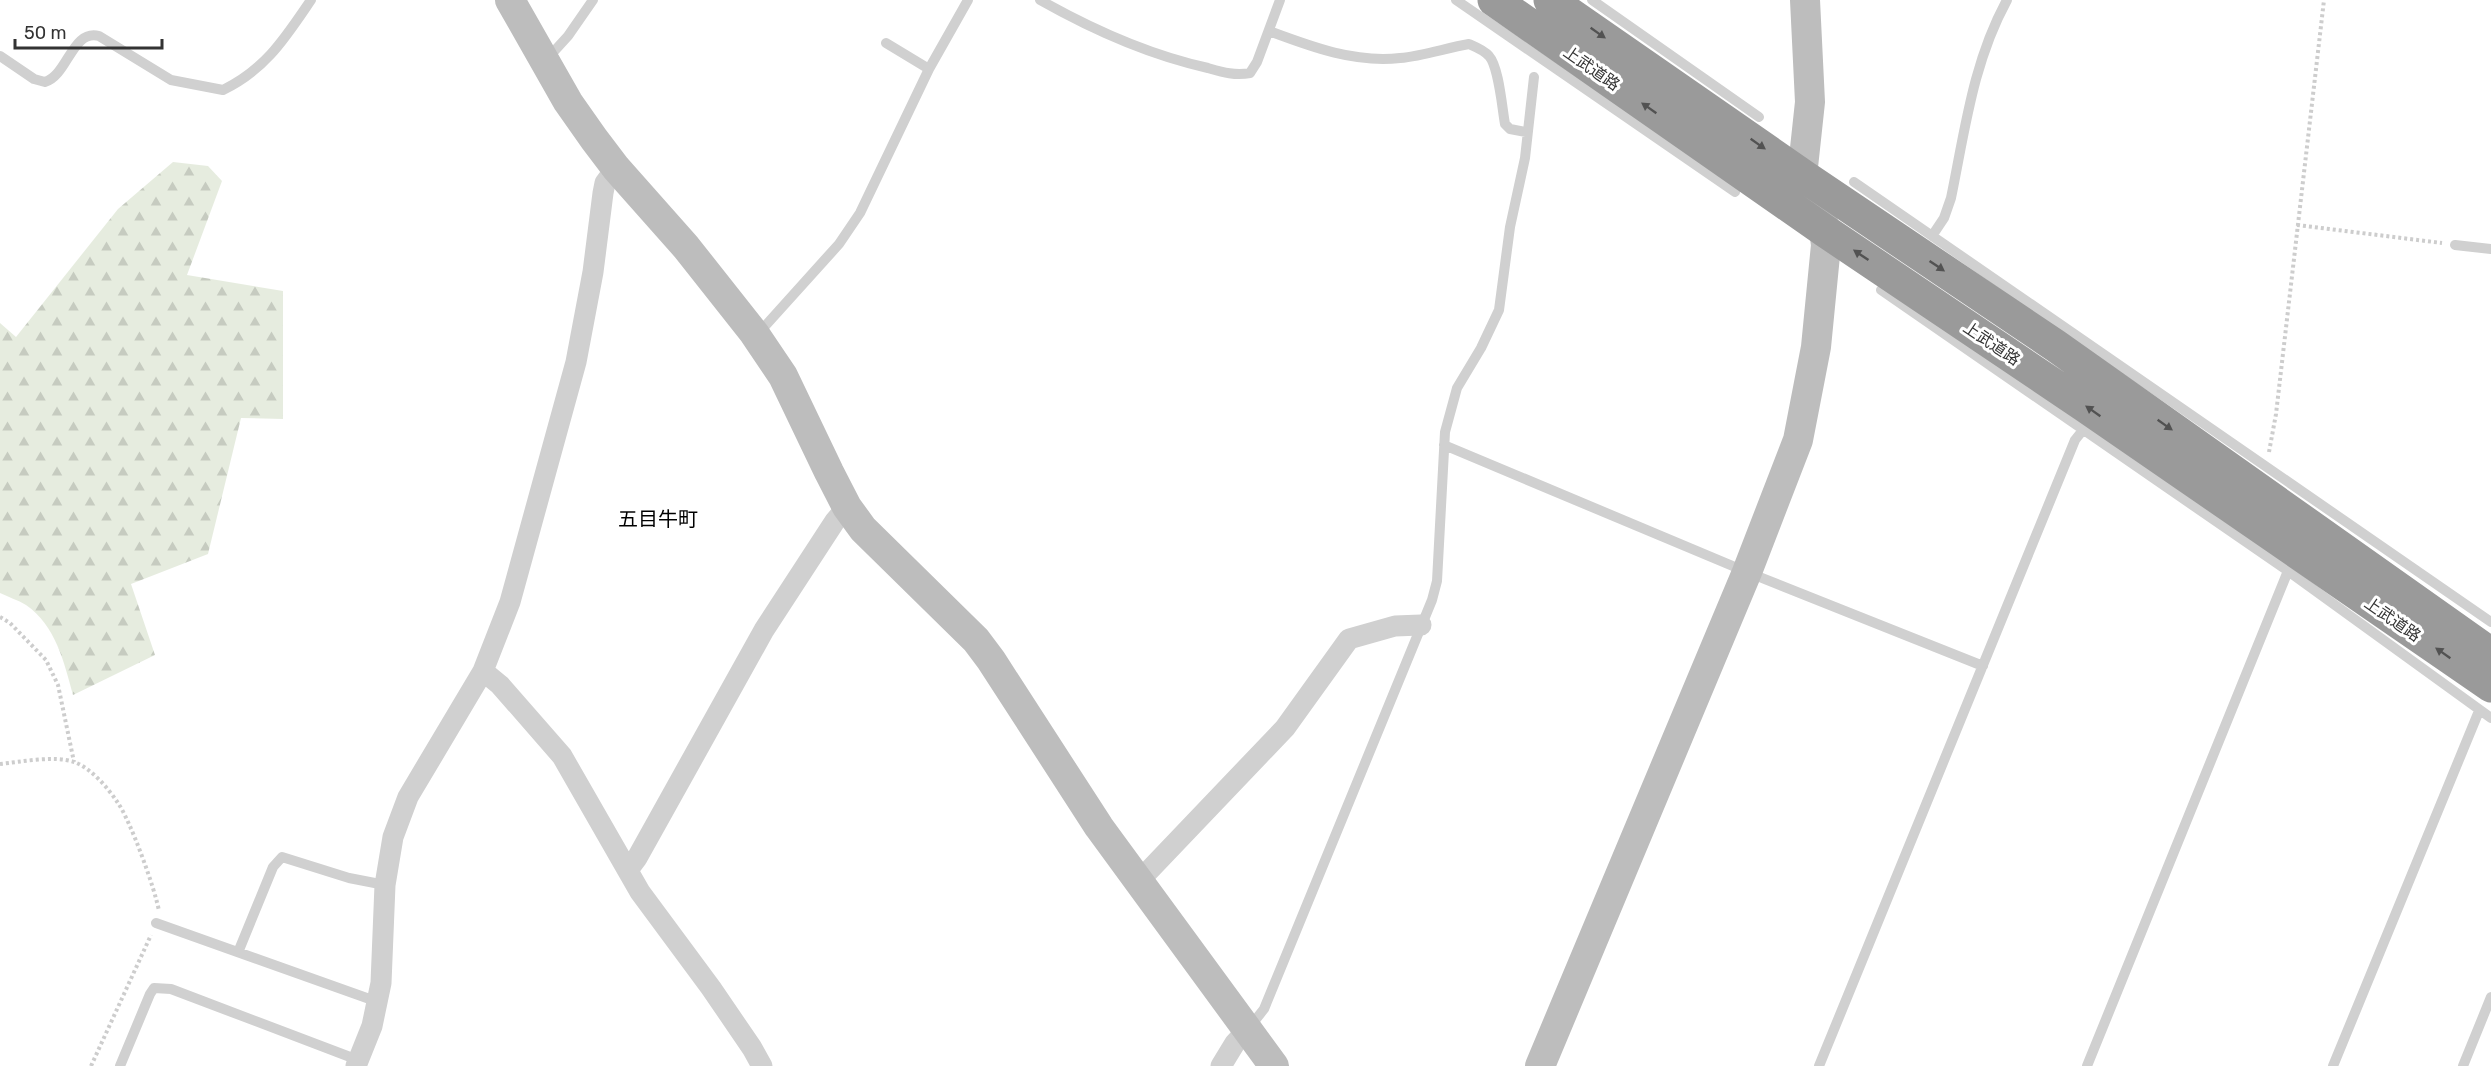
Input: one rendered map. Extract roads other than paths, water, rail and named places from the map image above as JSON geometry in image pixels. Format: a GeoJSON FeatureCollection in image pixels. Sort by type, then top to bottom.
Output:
{"type":"FeatureCollection","features":[{"type":"Feature","properties":{"kind":"highway","name":"上武道路"},"geometry":{"type":"LineString","coordinates":[[1494,0],[1595,83],[1825,231],[2085,406],[2485,699]]}},
{"type":"Feature","properties":{"kind":"highway","name":"上武道路"},"geometry":{"type":"LineString","coordinates":[[1550,0],[1806,177],[2062,338],[2244,481],[2491,654]]}},
{"type":"Feature","properties":{"kind":"street"},"geometry":{"type":"LineString","coordinates":[[510,0],[568,102],[616,168],[686,247],[754,333],[783,376],[847,507],[878,546],[976,640],[992,660],[1099,827],[1274,1066]]}},
{"type":"Feature","properties":{"kind":"street"},"geometry":{"type":"LineString","coordinates":[[1540,1066],[1747,572],[1798,440],[1816,347],[1826,245],[1825,231],[1808,191],[1803,158],[1810,102],[1805,0]]}},
{"type":"Feature","properties":{"kind":"street"},"geometry":{"type":"LineString","coordinates":[[357,1063],[372,1026],[378,1002],[384,950],[386,885],[393,837],[408,797],[483,671],[510,602],[563,416],[585,312],[605,183],[616,168]]}},
{"type":"Feature","properties":{"kind":"street"},"geometry":{"type":"LineString","coordinates":[[628,870],[637,858],[764,630],[835,521],[847,507]]}},
{"type":"Feature","properties":{"kind":"street"},"geometry":{"type":"LineString","coordinates":[[1139,881],[1285,728],[1349,639],[1395,626],[1421,625]]}},
{"type":"Feature","properties":{"kind":"street"},"geometry":{"type":"LineString","coordinates":[[483,671],[500,685],[561,756],[640,892],[711,987],[762,1066]]}},
{"type":"Feature","properties":{"kind":"street"},"geometry":{"type":"LineString","coordinates":[[1221,1066],[1235,1043],[1247,1030]]}},
{"type":"Feature","properties":{"kind":"lane"},"geometry":{"type":"LineString","coordinates":[[0,56],[33,79],[45,82],[54,78],[82,39],[92,34],[171,80],[223,90],[266,62],[278,50],[311,0]]}},
{"type":"Feature","properties":{"kind":"lane"},"geometry":{"type":"LineString","coordinates":[[545,62],[568,36],[593,0]]}},
{"type":"Feature","properties":{"kind":"lane"},"geometry":{"type":"LineString","coordinates":[[754,333],[766,325],[839,244],[860,213],[929,69],[968,0]]}},
{"type":"Feature","properties":{"kind":"lane"},"geometry":{"type":"LineString","coordinates":[[1040,0],[1118,39],[1146,50],[1234,74],[1250,73],[1254,69],[1280,0]]}},
{"type":"Feature","properties":{"kind":"lane"},"geometry":{"type":"LineString","coordinates":[[1456,0],[1595,83],[1735,192]]}},
{"type":"Feature","properties":{"kind":"lane"},"geometry":{"type":"LineString","coordinates":[[1592,0],[1759,117]]}},
{"type":"Feature","properties":{"kind":"lane"},"geometry":{"type":"LineString","coordinates":[[1932,236],[1944,218],[1951,198],[1980,59],[1993,25],[2007,0]]}},
{"type":"Feature","properties":{"kind":"lane"},"geometry":{"type":"LineString","coordinates":[[1269,31],[1320,50],[1352,57],[1400,58],[1469,44],[1480,48],[1491,57],[1496,72],[1505,124],[1510,129],[1526,132]]}},
{"type":"Feature","properties":{"kind":"lane"},"geometry":{"type":"LineString","coordinates":[[886,43],[929,69]]}},
{"type":"Feature","properties":{"kind":"lane"},"geometry":{"type":"LineString","coordinates":[[1247,1030],[1257,1021],[1264,1009],[1437,581],[1444,445],[1457,388],[1481,348],[1499,310],[1510,227],[1525,158],[1526,132],[1534,77]]}},
{"type":"Feature","properties":{"kind":"lane"},"geometry":{"type":"LineString","coordinates":[[1854,182],[1932,236],[2062,338],[2260,462],[2491,622]]}},
{"type":"Feature","properties":{"kind":"lane"},"geometry":{"type":"LineString","coordinates":[[2455,245],[2491,249]]}},
{"type":"Feature","properties":{"kind":"lane"},"geometry":{"type":"LineString","coordinates":[[1881,290],[2289,571],[2485,699],[2491,718]]}},
{"type":"Feature","properties":{"kind":"lane"},"geometry":{"type":"LineString","coordinates":[[1819,1066],[2075,440],[2083,430]]}},
{"type":"Feature","properties":{"kind":"lane"},"geometry":{"type":"LineString","coordinates":[[1444,445],[1747,572],[1983,666]]}},
{"type":"Feature","properties":{"kind":"lane"},"geometry":{"type":"LineString","coordinates":[[2087,1066],[2289,571]]}},
{"type":"Feature","properties":{"kind":"lane"},"geometry":{"type":"LineString","coordinates":[[2333,1066],[2485,699]]}},
{"type":"Feature","properties":{"kind":"lane"},"geometry":{"type":"LineString","coordinates":[[239,950],[273,867],[282,858],[349,878],[386,885]]}},
{"type":"Feature","properties":{"kind":"lane"},"geometry":{"type":"LineString","coordinates":[[156,923],[239,950],[378,1002]]}},
{"type":"Feature","properties":{"kind":"lane"},"geometry":{"type":"LineString","coordinates":[[120,1066],[150,994],[154,988],[161,987],[182,993],[357,1063]]}},
{"type":"Feature","properties":{"kind":"lane"},"geometry":{"type":"LineString","coordinates":[[2463,1066],[2491,997]]}},
{"type":"Feature","properties":{"kind":"district","name":"五目牛町"},"geometry":{"type":"Point","coordinates":[658,519]}}]}
